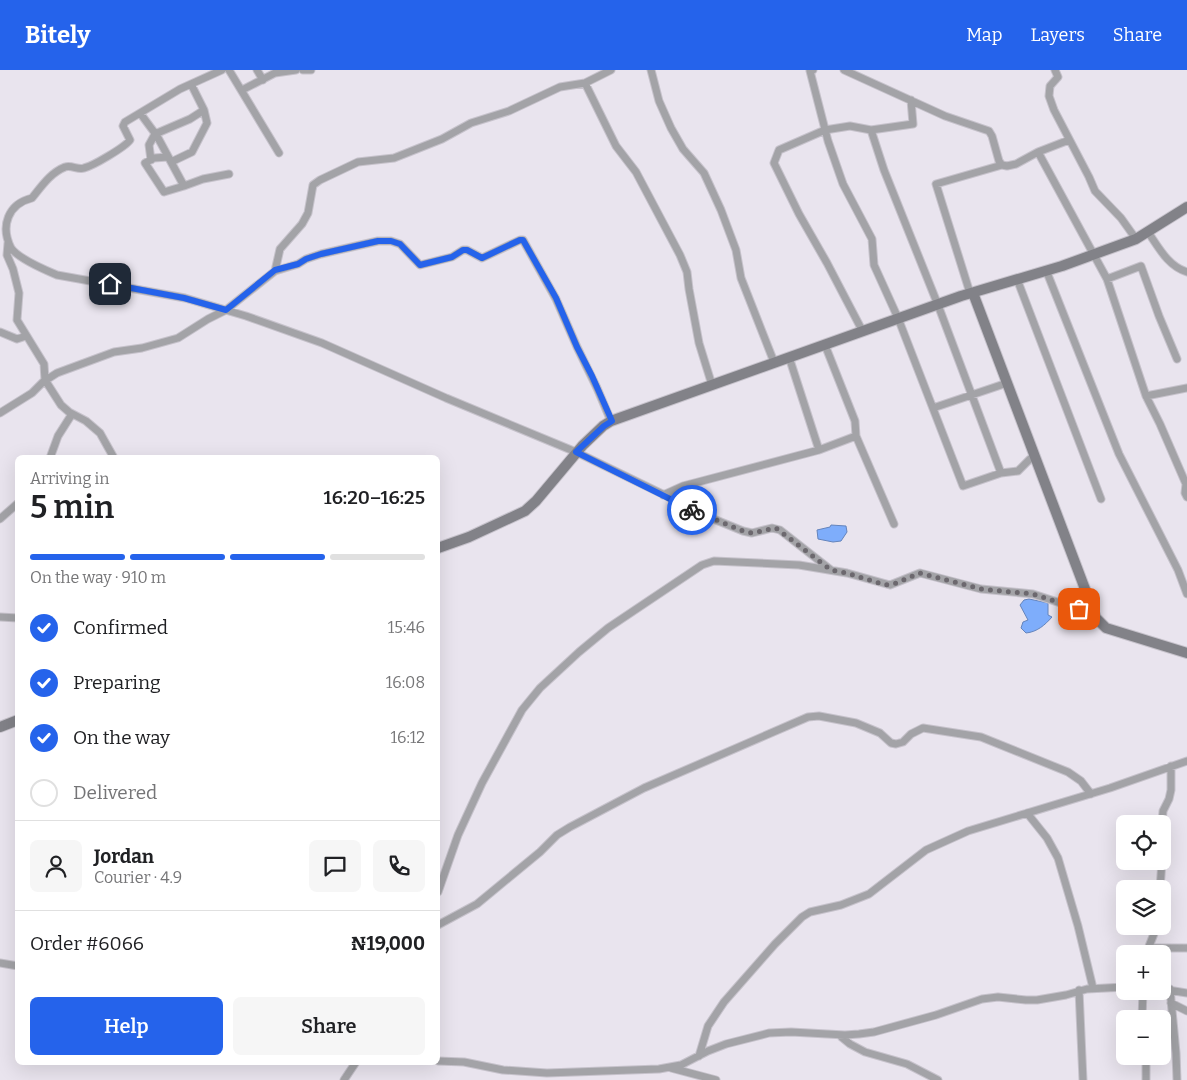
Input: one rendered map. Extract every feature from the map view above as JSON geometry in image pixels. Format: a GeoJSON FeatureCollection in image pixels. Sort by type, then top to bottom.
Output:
{"type":"FeatureCollection","features":[{"type":"Feature","properties":{"kind":"street"},"geometry":{"type":"LineString","coordinates":[[222,70],[191,84],[125,122],[123,126],[130,140],[123,146],[86,168],[65,167],[52,175],[32,198],[12,207],[6,214],[4,221],[8,243],[12,249],[21,256],[58,275],[184,298],[226,310],[322,343],[446,398],[576,452],[716,520],[752,533],[772,528],[780,530],[831,570]]}},
{"type":"Feature","properties":{"kind":"street"},"geometry":{"type":"LineString","coordinates":[[229,70],[279,153]]}},
{"type":"Feature","properties":{"kind":"street"},"geometry":{"type":"LineString","coordinates":[[257,70],[263,80]]}},
{"type":"Feature","properties":{"kind":"street"},"geometry":{"type":"LineString","coordinates":[[242,90],[275,74],[296,70]]}},
{"type":"Feature","properties":{"kind":"street"},"geometry":{"type":"LineString","coordinates":[[303,70],[311,70]]}},
{"type":"Feature","properties":{"kind":"street"},"geometry":{"type":"LineString","coordinates":[[275,270],[280,249],[302,224],[308,213],[314,185],[320,180],[358,162],[394,158],[471,123],[509,110],[560,87],[585,83],[611,70]]}},
{"type":"Feature","properties":{"kind":"street"},"geometry":{"type":"LineString","coordinates":[[651,70],[659,101],[671,128],[683,149],[704,174],[721,210],[736,250],[741,278],[774,362]]}},
{"type":"Feature","properties":{"kind":"street"},"geometry":{"type":"LineString","coordinates":[[813,70],[810,72],[843,184],[872,239],[874,265],[898,318],[963,486],[1001,473],[1018,472],[1034,456]]}},
{"type":"Feature","properties":{"kind":"street"},"geometry":{"type":"LineString","coordinates":[[844,70],[946,116],[989,131],[1002,165]]}},
{"type":"Feature","properties":{"kind":"street"},"geometry":{"type":"LineString","coordinates":[[1055,70],[1058,77],[1050,86],[1049,96],[1054,110],[1095,191],[1121,218],[1136,238]]}},
{"type":"Feature","properties":{"kind":"street"},"geometry":{"type":"LineString","coordinates":[[585,83],[616,146],[636,172],[680,255],[687,272],[699,343],[712,385]]}},
{"type":"Feature","properties":{"kind":"street"},"geometry":{"type":"LineString","coordinates":[[191,84],[204,110],[207,123],[196,148],[186,156],[170,160],[154,158],[145,163],[164,192],[203,178],[229,174]]}},
{"type":"Feature","properties":{"kind":"street"},"geometry":{"type":"LineString","coordinates":[[863,332],[799,214],[774,163],[779,150],[826,130],[850,126],[870,130],[913,124],[911,100]]}},
{"type":"Feature","properties":{"kind":"street"},"geometry":{"type":"LineString","coordinates":[[150,160],[149,145],[156,134],[190,119],[204,110]]}},
{"type":"Feature","properties":{"kind":"street"},"geometry":{"type":"LineString","coordinates":[[140,113],[156,134],[184,186]]}},
{"type":"Feature","properties":{"kind":"street"},"geometry":{"type":"LineString","coordinates":[[870,130],[1001,473]]}},
{"type":"Feature","properties":{"kind":"street"},"geometry":{"type":"LineString","coordinates":[[1069,140],[1038,152],[1016,164],[1002,165],[936,184],[971,293],[1094,614],[1106,628],[1187,653]]}},
{"type":"Feature","properties":{"kind":"street"},"geometry":{"type":"LineString","coordinates":[[1038,152],[1107,279],[1146,396],[1186,484],[1185,493],[1187,497]]}},
{"type":"Feature","properties":{"kind":"street"},"geometry":{"type":"LineString","coordinates":[[440,547],[469,537],[525,511],[536,501],[576,452],[612,421],[898,318],[1094,254],[1148,232],[1187,207]]}},
{"type":"Feature","properties":{"kind":"street"},"geometry":{"type":"LineString","coordinates":[[1148,232],[1165,257],[1175,267],[1187,272]]}},
{"type":"Feature","properties":{"kind":"street"},"geometry":{"type":"LineString","coordinates":[[0,413],[32,394],[45,380],[71,367],[114,352],[142,348],[178,338],[226,310],[275,270],[298,264],[321,254],[378,241],[391,241],[400,244],[417,264],[423,266],[452,257],[463,250],[467,250],[482,258],[523,240],[556,298],[612,421]]}},
{"type":"Feature","properties":{"kind":"street"},"geometry":{"type":"LineString","coordinates":[[8,243],[6,255],[13,269],[19,292],[17,320],[44,364],[45,380],[61,405],[100,434],[112,455]]}},
{"type":"Feature","properties":{"kind":"street"},"geometry":{"type":"LineString","coordinates":[[1107,279],[1141,266],[1159,316],[1178,359]]}},
{"type":"Feature","properties":{"kind":"street"},"geometry":{"type":"LineString","coordinates":[[1046,270],[1119,454],[1184,576],[1187,594]]}},
{"type":"Feature","properties":{"kind":"street"},"geometry":{"type":"LineString","coordinates":[[1017,279],[1101,499]]}},
{"type":"Feature","properties":{"kind":"street"},"geometry":{"type":"LineString","coordinates":[[0,332],[17,339],[26,336]]}},
{"type":"Feature","properties":{"kind":"street"},"geometry":{"type":"LineString","coordinates":[[825,345],[856,420],[856,436],[894,524]]}},
{"type":"Feature","properties":{"kind":"street"},"geometry":{"type":"LineString","coordinates":[[788,357],[820,450]]}},
{"type":"Feature","properties":{"kind":"street"},"geometry":{"type":"LineString","coordinates":[[933,408],[1007,383]]}},
{"type":"Feature","properties":{"kind":"street"},"geometry":{"type":"LineString","coordinates":[[1146,396],[1187,388]]}},
{"type":"Feature","properties":{"kind":"street"},"geometry":{"type":"LineString","coordinates":[[51,455],[58,436],[72,414]]}},
{"type":"Feature","properties":{"kind":"street"},"geometry":{"type":"LineString","coordinates":[[663,495],[691,484],[820,450],[856,436]]}},
{"type":"Feature","properties":{"kind":"street"},"geometry":{"type":"LineString","coordinates":[[0,519],[15,506]]}},
{"type":"Feature","properties":{"kind":"street"},"geometry":{"type":"LineString","coordinates":[[440,886],[458,835],[482,783],[522,710],[540,688],[608,628],[702,565],[714,561],[799,565],[831,570],[890,585],[920,573],[981,589],[1033,594],[1094,614]]}},
{"type":"Feature","properties":{"kind":"street"},"geometry":{"type":"LineString","coordinates":[[0,617],[15,618]]}},
{"type":"Feature","properties":{"kind":"street"},"geometry":{"type":"LineString","coordinates":[[440,925],[477,904],[540,852],[557,835],[570,827],[644,788],[808,717],[820,716],[856,723],[880,733],[891,743],[896,744],[903,742],[911,734],[923,728],[981,737],[1068,772],[1081,781],[1091,794]]}},
{"type":"Feature","properties":{"kind":"street"},"geometry":{"type":"LineString","coordinates":[[0,727],[15,721]]}},
{"type":"Feature","properties":{"kind":"street"},"geometry":{"type":"LineString","coordinates":[[699,1056],[708,1026],[724,1002],[775,944],[802,917],[819,909],[842,905],[869,894],[914,857],[938,843],[968,831],[1091,794],[1187,761]]}},
{"type":"Feature","properties":{"kind":"street"},"geometry":{"type":"LineString","coordinates":[[1163,815],[1171,790],[1171,766]]}},
{"type":"Feature","properties":{"kind":"street"},"geometry":{"type":"LineString","coordinates":[[1027,813],[1047,838],[1058,858],[1078,926],[1093,988]]}},
{"type":"Feature","properties":{"kind":"street"},"geometry":{"type":"LineString","coordinates":[[1171,949],[1187,948]]}},
{"type":"Feature","properties":{"kind":"street"},"geometry":{"type":"LineString","coordinates":[[0,963],[15,966]]}},
{"type":"Feature","properties":{"kind":"street"},"geometry":{"type":"LineString","coordinates":[[440,1061],[464,1062],[504,1070],[547,1074],[668,1068],[680,1065],[726,1044],[769,1033],[791,1032],[839,1035],[874,1032],[936,1015],[982,999],[1037,1000],[1066,995],[1079,990],[1116,987]]}},
{"type":"Feature","properties":{"kind":"street"},"geometry":{"type":"LineString","coordinates":[[1079,990],[1083,1080]]}},
{"type":"Feature","properties":{"kind":"street"},"geometry":{"type":"LineString","coordinates":[[1171,990],[1187,993]]}},
{"type":"Feature","properties":{"kind":"street"},"geometry":{"type":"LineString","coordinates":[[1170,1000],[1177,1080]]}},
{"type":"Feature","properties":{"kind":"street"},"geometry":{"type":"LineString","coordinates":[[1171,1003],[1187,1011]]}},
{"type":"Feature","properties":{"kind":"street"},"geometry":{"type":"LineString","coordinates":[[839,1035],[850,1044],[865,1052],[908,1064],[938,1080]]}},
{"type":"Feature","properties":{"kind":"street"},"geometry":{"type":"LineString","coordinates":[[344,1080],[354,1065]]}},
{"type":"Feature","properties":{"kind":"street"},"geometry":{"type":"LineString","coordinates":[[1146,1065],[1146,1080]]}},
{"type":"Feature","properties":{"kind":"street"},"geometry":{"type":"LineString","coordinates":[[668,1068],[716,1080]]}},
{"type":"Feature","properties":{"kind":"water"},"geometry":{"type":"Polygon","coordinates":[[[831,525],[846,526],[847,532],[841,541],[833,542],[818,539],[817,530],[830,527],[831,525]]]}},
{"type":"Feature","properties":{"kind":"water"},"geometry":{"type":"Polygon","coordinates":[[[1029,599],[1048,603],[1048,615],[1052,617],[1040,628],[1026,633],[1021,628],[1023,622],[1028,620],[1020,605],[1024,600],[1029,599]]]}},
{"type":"Feature","properties":{"kind":"way so far"},"geometry":{"type":"LineString","coordinates":[[692,510],[752,533],[776,528],[831,570],[885,585],[894,584],[920,573],[981,589],[1033,594],[1079,609]]}},
{"type":"Feature","properties":{"kind":"route"},"geometry":{"type":"LineString","coordinates":[[110,284],[184,298],[226,310],[275,270],[298,264],[321,254],[378,241],[391,241],[400,244],[417,264],[423,266],[452,257],[463,250],[467,250],[482,258],[523,240],[556,298],[612,421],[576,452],[692,510]]}}]}
